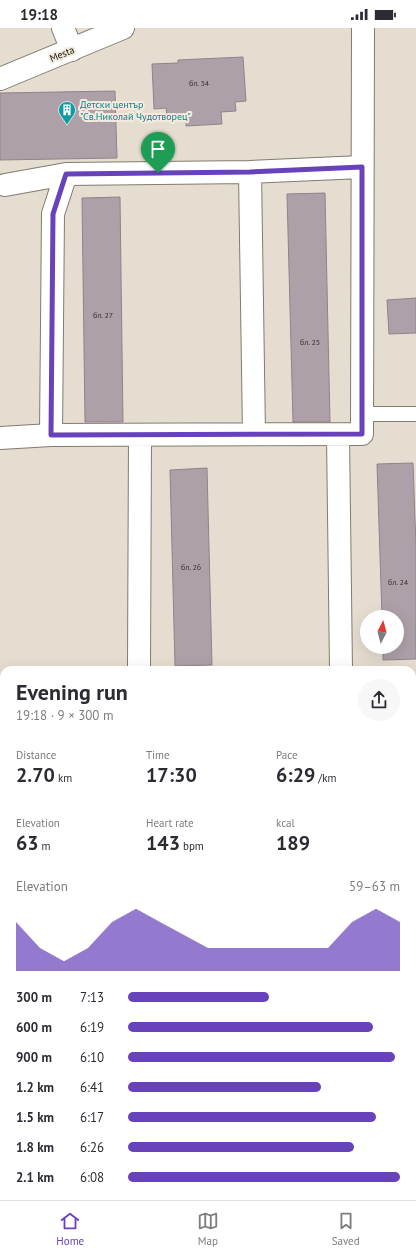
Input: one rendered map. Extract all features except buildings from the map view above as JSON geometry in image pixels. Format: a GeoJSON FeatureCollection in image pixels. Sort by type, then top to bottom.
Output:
{"type":"FeatureCollection","features":[{"type":"Feature","properties":{"kind":"street"},"geometry":{"type":"LineString","coordinates":[[63,28],[72,50]]}},
{"type":"Feature","properties":{"kind":"street","name":"Mesta"},"geometry":{"type":"LineString","coordinates":[[0,79],[123,28]]}},
{"type":"Feature","properties":{"kind":"street"},"geometry":{"type":"LineString","coordinates":[[0,438],[51,435],[140,436],[362,434],[362,28]]}},
{"type":"Feature","properties":{"kind":"street"},"geometry":{"type":"LineString","coordinates":[[5,185],[66,174],[250,172],[362,167]]}},
{"type":"Feature","properties":{"kind":"street"},"geometry":{"type":"LineString","coordinates":[[250,172],[254,434]]}},
{"type":"Feature","properties":{"kind":"street"},"geometry":{"type":"LineString","coordinates":[[51,435],[53,214],[66,174]]}},
{"type":"Feature","properties":{"kind":"street"},"geometry":{"type":"LineString","coordinates":[[338,435],[341,666]]}},
{"type":"Feature","properties":{"kind":"street"},"geometry":{"type":"LineString","coordinates":[[139,666],[140,436]]}},
{"type":"Feature","properties":{"kind":"lane"},"geometry":{"type":"LineString","coordinates":[[362,414],[416,414]]}},
{"type":"Feature","properties":{"kind":"place","name":"Детски център \"Св.Николай Чудотворец\""},"geometry":{"type":"Point","coordinates":[67,125]}},
{"type":"Feature","properties":{"kind":"route"},"geometry":{"type":"LineString","coordinates":[[362,167],[362,434],[140,436],[51,435],[53,214],[66,174],[158,173],[250,172],[362,167]]}}]}
